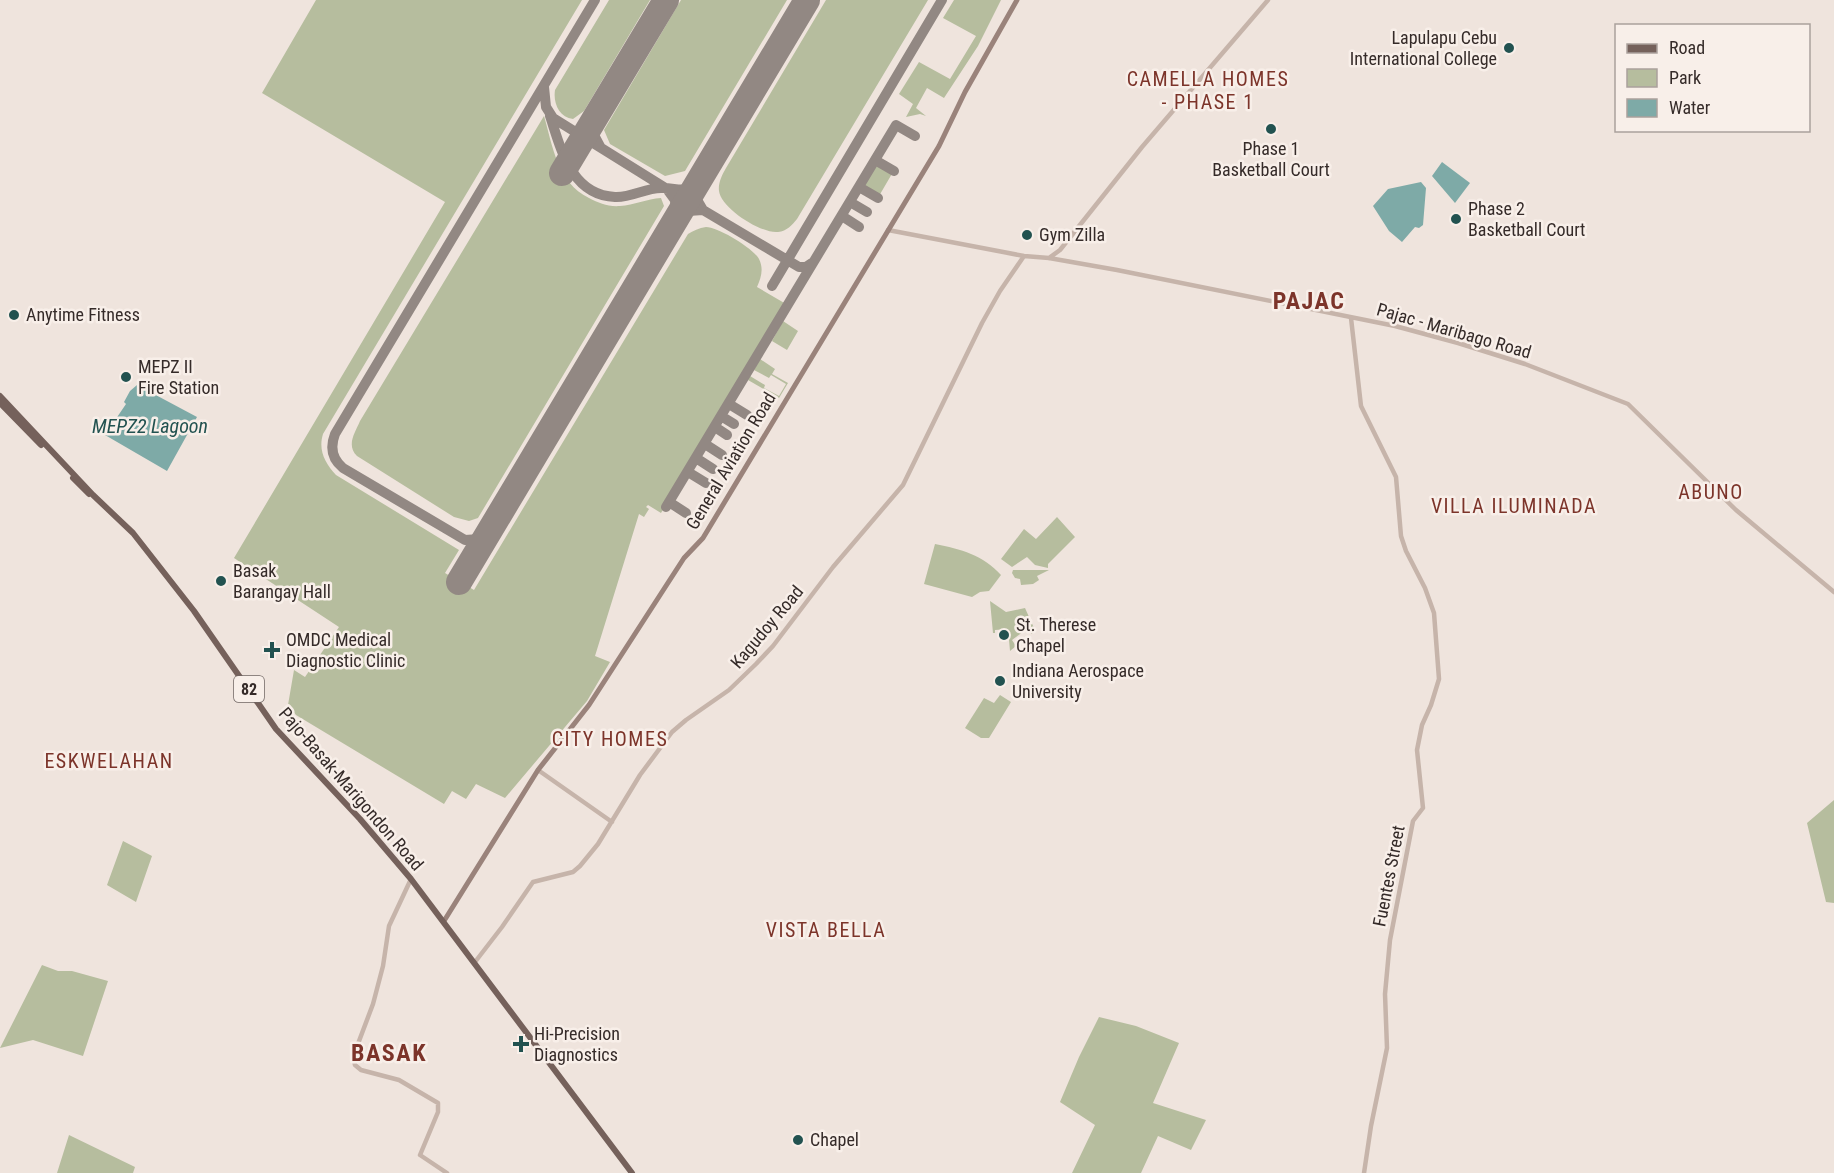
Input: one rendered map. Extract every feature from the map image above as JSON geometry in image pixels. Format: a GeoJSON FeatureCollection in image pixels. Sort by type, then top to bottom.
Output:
{"type":"FeatureCollection","features":[{"type":"Feature","properties":{"kind":"main road","name":"General Aviation Road"},"geometry":{"type":"LineString","coordinates":[[444,921],[538,770],[589,705],[684,558],[703,538],[939,146],[965,92],[1017,0]]}},
{"type":"Feature","properties":{"kind":"main road","name":"Pajo-Basak-Marigondon Road"},"geometry":{"type":"LineString","coordinates":[[0,396],[93,495],[133,533],[174,585],[276,729],[364,824],[411,879],[475,962]]}},
{"type":"Feature","properties":{"kind":"main road","name":"Pajo-Basak-Marigondon Road"},"geometry":{"type":"LineString","coordinates":[[0,403],[88,494],[93,495]]}},
{"type":"Feature","properties":{"kind":"main road","name":"82"},"geometry":{"type":"LineString","coordinates":[[475,962],[632,1173]]}},
{"type":"Feature","properties":{"kind":"street"},"geometry":{"type":"LineString","coordinates":[[1049,258],[1060,250],[1142,147],[1268,0]]}},
{"type":"Feature","properties":{"kind":"street","name":"Pajac - Maribago Road"},"geometry":{"type":"LineString","coordinates":[[888,230],[1024,256],[1061,260],[1416,331],[1525,364],[1628,404],[1736,510],[1834,592]]}},
{"type":"Feature","properties":{"kind":"street"},"geometry":{"type":"LineString","coordinates":[[1060,250],[1061,260]]}},
{"type":"Feature","properties":{"kind":"street","name":"Kagudoy Road"},"geometry":{"type":"LineString","coordinates":[[475,962],[533,882],[573,872],[580,866],[594,850],[640,775],[672,732],[729,690],[773,646],[833,567],[903,485],[981,323],[1024,256]]}},
{"type":"Feature","properties":{"kind":"street","name":"Fuentes Street"},"geometry":{"type":"LineString","coordinates":[[1351,318],[1361,406],[1396,477],[1401,536],[1434,613],[1439,679],[1417,745],[1423,808],[1413,821],[1390,940],[1385,994],[1387,1048],[1364,1173]]}},
{"type":"Feature","properties":{"kind":"street"},"geometry":{"type":"LineString","coordinates":[[538,770],[612,822]]}},
{"type":"Feature","properties":{"kind":"street"},"geometry":{"type":"LineString","coordinates":[[411,879],[389,926],[373,1004],[353,1058],[355,1065],[361,1070],[399,1080],[438,1103],[438,1112],[420,1155],[447,1173]]}},
{"type":"Feature","properties":{"kind":"green space"},"geometry":{"type":"Polygon","coordinates":[[[316,0],[582,0],[323,434],[321,445],[324,456],[336,475],[459,550],[445,573],[474,590],[688,234],[706,227],[726,234],[743,244],[755,254],[761,263],[760,280],[757,287],[786,304],[661,513],[648,505],[646,507],[649,509],[644,517],[639,514],[595,656],[610,662],[587,701],[505,798],[476,784],[466,799],[452,791],[444,804],[296,715],[288,705],[294,670],[305,677],[339,627],[234,558],[445,202],[262,93],[316,0]]]}},
{"type":"Feature","properties":{"kind":"green space"},"geometry":{"type":"Polygon","coordinates":[[[609,0],[650,0],[584,111],[573,119],[568,118],[558,109],[555,90],[609,0]]]}},
{"type":"Feature","properties":{"kind":"green space"},"geometry":{"type":"Polygon","coordinates":[[[681,0],[787,0],[685,171],[665,176],[610,144],[604,130],[681,0]]]}},
{"type":"Feature","properties":{"kind":"green space"},"geometry":{"type":"Polygon","coordinates":[[[826,0],[928,0],[797,219],[784,230],[771,232],[752,224],[734,212],[721,198],[720,182],[726,168],[826,0]]]}},
{"type":"Feature","properties":{"kind":"green space"},"geometry":{"type":"Polygon","coordinates":[[[954,0],[1001,0],[978,46],[944,98],[927,88],[916,108],[926,116],[920,114],[906,117],[913,104],[899,94],[919,62],[950,79],[976,36],[943,18],[954,0]]]}},
{"type":"Feature","properties":{"kind":"green space"},"geometry":{"type":"Polygon","coordinates":[[[544,116],[558,163],[570,183],[578,191],[593,200],[608,205],[625,205],[661,198],[664,206],[478,518],[469,521],[454,517],[357,456],[352,448],[352,439],[360,421],[544,116]]]}},
{"type":"Feature","properties":{"kind":"green space"},"geometry":{"type":"Polygon","coordinates":[[[876,164],[893,172],[879,196],[862,187],[876,164]]]}},
{"type":"Feature","properties":{"kind":"green space"},"geometry":{"type":"Polygon","coordinates":[[[783,321],[798,331],[787,350],[772,341],[783,321]]]}},
{"type":"Feature","properties":{"kind":"green space"},"geometry":{"type":"Polygon","coordinates":[[[760,359],[775,369],[772,374],[788,383],[779,398],[748,380],[750,376],[765,385],[764,388],[779,396],[786,384],[771,375],[769,378],[754,370],[760,359]]]}},
{"type":"Feature","properties":{"kind":"green space"},"geometry":{"type":"Polygon","coordinates":[[[1057,517],[1075,537],[1048,564],[1048,568],[1035,565],[1027,557],[1012,567],[1001,559],[1024,529],[1036,539],[1057,517]]]}},
{"type":"Feature","properties":{"kind":"green space"},"geometry":{"type":"Polygon","coordinates":[[[935,544],[971,554],[987,562],[1001,575],[989,591],[980,592],[972,597],[924,584],[935,544]]]}},
{"type":"Feature","properties":{"kind":"green space"},"geometry":{"type":"Polygon","coordinates":[[[1013,570],[1049,570],[1037,576],[1039,580],[1033,584],[1021,585],[1020,579],[1015,578],[1012,573],[1013,570]]]}},
{"type":"Feature","properties":{"kind":"green space"},"geometry":{"type":"Polygon","coordinates":[[[990,601],[1006,612],[1025,608],[1034,628],[1032,634],[1027,629],[1012,640],[1016,646],[1010,651],[1008,629],[995,630],[993,633],[990,601]]]}},
{"type":"Feature","properties":{"kind":"green space"},"geometry":{"type":"Polygon","coordinates":[[[1000,695],[1011,702],[989,738],[981,738],[965,728],[984,698],[994,703],[1000,695]]]}},
{"type":"Feature","properties":{"kind":"green space"},"geometry":{"type":"Polygon","coordinates":[[[1834,800],[1834,903],[1826,902],[1807,823],[1834,800]]]}},
{"type":"Feature","properties":{"kind":"green space"},"geometry":{"type":"Polygon","coordinates":[[[123,841],[152,856],[136,902],[107,885],[123,841]]]}},
{"type":"Feature","properties":{"kind":"green space"},"geometry":{"type":"Polygon","coordinates":[[[42,965],[58,971],[72,971],[108,981],[83,1056],[33,1040],[0,1048],[42,965]]]}},
{"type":"Feature","properties":{"kind":"green space"},"geometry":{"type":"Polygon","coordinates":[[[1099,1017],[1136,1026],[1179,1043],[1153,1103],[1206,1120],[1191,1150],[1158,1136],[1141,1173],[1072,1173],[1095,1125],[1060,1102],[1099,1017]]]}},
{"type":"Feature","properties":{"kind":"green space"},"geometry":{"type":"Polygon","coordinates":[[[69,1135],[135,1167],[133,1173],[57,1173],[69,1135]]]}},
{"type":"Feature","properties":{"kind":"water"},"geometry":{"type":"Polygon","coordinates":[[[1442,162],[1470,183],[1455,203],[1432,176],[1442,162]]]}},
{"type":"Feature","properties":{"kind":"water"},"geometry":{"type":"Polygon","coordinates":[[[1421,182],[1426,188],[1423,225],[1419,228],[1415,227],[1402,242],[1389,231],[1373,206],[1388,189],[1421,182]]]}},
{"type":"Feature","properties":{"kind":"water","name":"MEPZ2 Lagoon"},"geometry":{"type":"Polygon","coordinates":[[[137,385],[197,417],[167,471],[105,435],[126,404],[124,402],[130,391],[137,385]]]}},
{"type":"Feature","properties":{"kind":"taxiway"},"geometry":{"type":"LineString","coordinates":[[487,535],[480,539],[465,540],[343,468],[334,457],[333,439],[595,0]]}},
{"type":"Feature","properties":{"kind":"taxiway"},"geometry":{"type":"LineString","coordinates":[[772,286],[942,0]]}},
{"type":"Feature","properties":{"kind":"taxiway"},"geometry":{"type":"LineString","coordinates":[[544,87],[546,107],[553,118],[667,189],[675,200],[676,219]]}},
{"type":"Feature","properties":{"kind":"taxiway"},"geometry":{"type":"LineString","coordinates":[[550,116],[570,168],[588,188],[600,194],[621,197],[655,188],[681,190],[690,188],[699,180]]}},
{"type":"Feature","properties":{"kind":"taxiway"},"geometry":{"type":"LineString","coordinates":[[595,118],[593,133],[601,148]]}},
{"type":"Feature","properties":{"kind":"taxiway"},"geometry":{"type":"LineString","coordinates":[[666,507],[896,125],[915,136]]}},
{"type":"Feature","properties":{"kind":"taxiway"},"geometry":{"type":"LineString","coordinates":[[875,160],[894,171]]}},
{"type":"Feature","properties":{"kind":"taxiway"},"geometry":{"type":"LineString","coordinates":[[699,180],[696,198],[703,210],[799,267],[806,267],[812,263]]}},
{"type":"Feature","properties":{"kind":"taxiway"},"geometry":{"type":"LineString","coordinates":[[859,187],[878,198]]}},
{"type":"Feature","properties":{"kind":"taxiway"},"geometry":{"type":"LineString","coordinates":[[850,202],[867,212]]}},
{"type":"Feature","properties":{"kind":"taxiway"},"geometry":{"type":"LineString","coordinates":[[676,219],[688,211],[703,210]]}},
{"type":"Feature","properties":{"kind":"taxiway"},"geometry":{"type":"LineString","coordinates":[[842,216],[859,227]]}},
{"type":"Feature","properties":{"kind":"taxiway"},"geometry":{"type":"LineString","coordinates":[[729,404],[747,415]]}},
{"type":"Feature","properties":{"kind":"taxiway"},"geometry":{"type":"LineString","coordinates":[[721,416],[734,424]]}},
{"type":"Feature","properties":{"kind":"taxiway"},"geometry":{"type":"LineString","coordinates":[[715,427],[727,435]]}},
{"type":"Feature","properties":{"kind":"taxiway"},"geometry":{"type":"LineString","coordinates":[[705,444],[722,455]]}},
{"type":"Feature","properties":{"kind":"taxiway"},"geometry":{"type":"LineString","coordinates":[[696,458],[713,469]]}},
{"type":"Feature","properties":{"kind":"taxiway"},"geometry":{"type":"LineString","coordinates":[[688,472],[706,483]]}},
{"type":"Feature","properties":{"kind":"taxiway"},"geometry":{"type":"LineString","coordinates":[[669,502],[686,513]]}},
{"type":"Feature","properties":{"kind":"runway"},"geometry":{"type":"LineString","coordinates":[[562,173],[666,0]]}},
{"type":"Feature","properties":{"kind":"runway"},"geometry":{"type":"LineString","coordinates":[[459,582],[807,0]]}},
{"type":"Feature","properties":{"kind":"place","name":"Lapulapu Cebu International College"},"geometry":{"type":"Point","coordinates":[1509,48]}},
{"type":"Feature","properties":{"kind":"place","name":"Phase 1 Basketball Court"},"geometry":{"type":"Point","coordinates":[1271,129]}},
{"type":"Feature","properties":{"kind":"place","name":"Phase 2 Basketball Court"},"geometry":{"type":"Point","coordinates":[1456,219]}},
{"type":"Feature","properties":{"kind":"place","name":"Gym Zilla"},"geometry":{"type":"Point","coordinates":[1027,235]}},
{"type":"Feature","properties":{"kind":"place","name":"Anytime Fitness"},"geometry":{"type":"Point","coordinates":[14,315]}},
{"type":"Feature","properties":{"kind":"place","name":"MEPZ II Fire Station"},"geometry":{"type":"Point","coordinates":[126,377]}},
{"type":"Feature","properties":{"kind":"place","name":"Basak Barangay Hall"},"geometry":{"type":"Point","coordinates":[221,581]}},
{"type":"Feature","properties":{"kind":"place","name":"St. Therese Chapel"},"geometry":{"type":"Point","coordinates":[1004,635]}},
{"type":"Feature","properties":{"kind":"place","name":"OMDC Medical Diagnostic Clinic"},"geometry":{"type":"Point","coordinates":[272,650]}},
{"type":"Feature","properties":{"kind":"place","name":"Indiana Aerospace University"},"geometry":{"type":"Point","coordinates":[1000,681]}},
{"type":"Feature","properties":{"kind":"place","name":"Hi-Precision Diagnostics"},"geometry":{"type":"Point","coordinates":[521,1044]}},
{"type":"Feature","properties":{"kind":"place","name":"Chapel"},"geometry":{"type":"Point","coordinates":[798,1140]}},
{"type":"Feature","properties":{"kind":"district","name":"CAMELLA HOMES - PHASE 1"},"geometry":{"type":"Point","coordinates":[1208,90]}},
{"type":"Feature","properties":{"kind":"district","name":"PAJAC"},"geometry":{"type":"Point","coordinates":[1309,301]}},
{"type":"Feature","properties":{"kind":"district","name":"ABUNO"},"geometry":{"type":"Point","coordinates":[1711,492]}},
{"type":"Feature","properties":{"kind":"district","name":"VILLA ILUMINADA"},"geometry":{"type":"Point","coordinates":[1514,506]}},
{"type":"Feature","properties":{"kind":"district","name":"CITY HOMES"},"geometry":{"type":"Point","coordinates":[610,739]}},
{"type":"Feature","properties":{"kind":"district","name":"ESKWELAHAN"},"geometry":{"type":"Point","coordinates":[109,761]}},
{"type":"Feature","properties":{"kind":"district","name":"VISTA BELLA"},"geometry":{"type":"Point","coordinates":[826,930]}},
{"type":"Feature","properties":{"kind":"district","name":"BASAK"},"geometry":{"type":"Point","coordinates":[389,1053]}}]}
